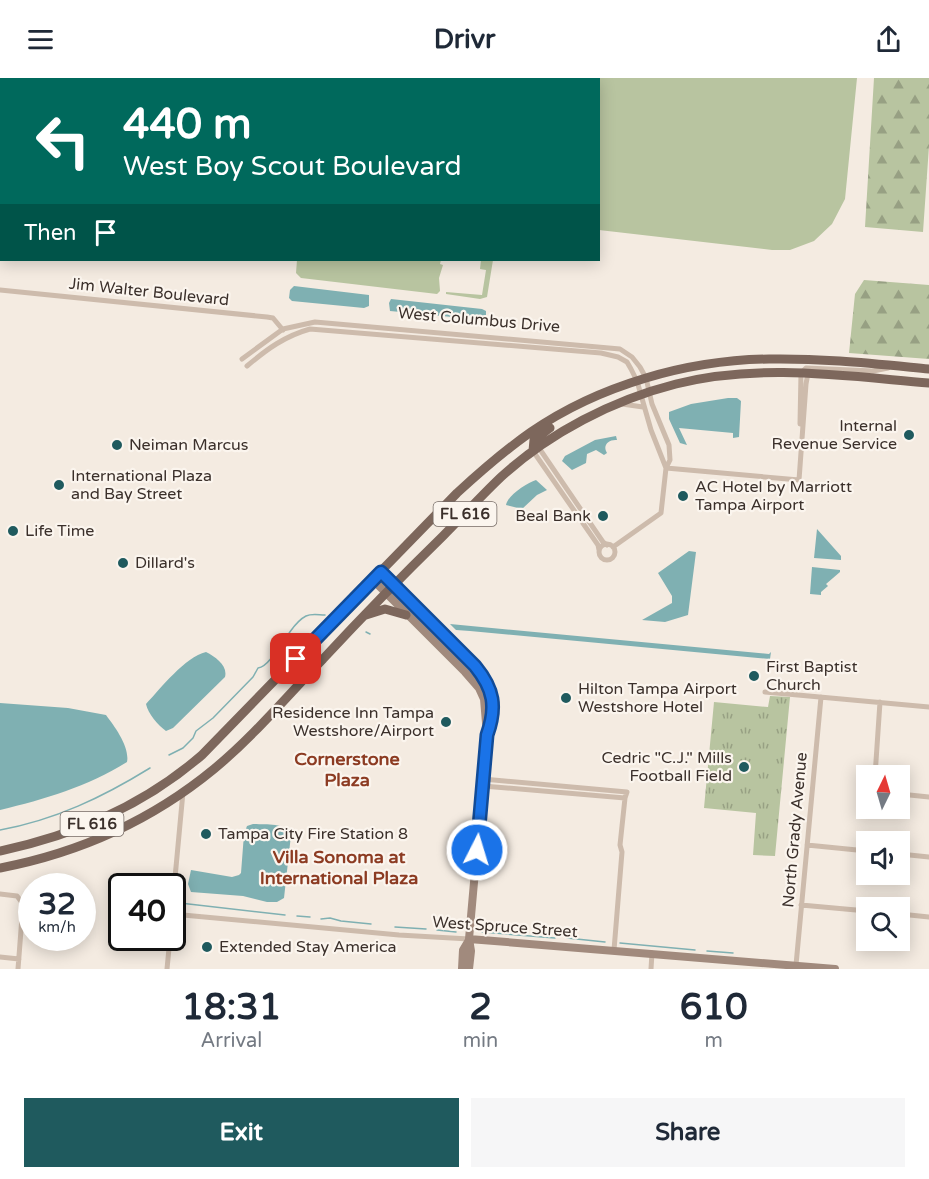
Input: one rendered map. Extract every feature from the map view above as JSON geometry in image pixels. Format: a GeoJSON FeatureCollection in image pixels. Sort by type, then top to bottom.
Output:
{"type":"FeatureCollection","features":[{"type":"Feature","properties":{"kind":"main road","name":"FL 616"},"geometry":{"type":"LineString","coordinates":[[0,851],[62,835],[90,824],[153,792],[175,778],[202,755],[457,493],[490,462],[533,430],[578,405],[641,380],[684,369],[736,361],[806,359],[929,369]]}},
{"type":"Feature","properties":{"kind":"main road","name":"FL 616"},"geometry":{"type":"LineString","coordinates":[[0,868],[28,862],[101,838],[156,809],[214,769],[252,734],[364,615],[501,477],[536,450],[575,425],[644,393],[696,380],[741,373],[805,373],[929,383]]}},
{"type":"Feature","properties":{"kind":"main road"},"geometry":{"type":"LineString","coordinates":[[536,450],[534,440],[540,433],[586,407],[594,398]]}},
{"type":"Feature","properties":{"kind":"main road"},"geometry":{"type":"LineString","coordinates":[[364,615],[385,609],[406,615]]}},
{"type":"Feature","properties":{"kind":"main road"},"geometry":{"type":"LineString","coordinates":[[175,778],[183,791]]}},
{"type":"Feature","properties":{"kind":"street","name":"Jim Walter Boulevard"},"geometry":{"type":"LineString","coordinates":[[0,290],[267,317],[273,318],[283,329]]}},
{"type":"Feature","properties":{"kind":"street","name":"West Columbus Drive"},"geometry":{"type":"LineString","coordinates":[[283,329],[315,322],[327,322],[620,349],[632,357],[644,393]]}},
{"type":"Feature","properties":{"kind":"street"},"geometry":{"type":"LineString","coordinates":[[242,359],[283,329],[287,337]]}},
{"type":"Feature","properties":{"kind":"street","name":"West Columbus Drive"},"geometry":{"type":"LineString","coordinates":[[247,366],[265,350],[287,337],[310,330],[326,329],[601,354],[618,357],[627,362],[641,380]]}},
{"type":"Feature","properties":{"kind":"street"},"geometry":{"type":"LineString","coordinates":[[666,468],[799,480],[805,373],[809,368],[873,371],[899,366]]}},
{"type":"Feature","properties":{"kind":"street"},"geometry":{"type":"LineString","coordinates":[[652,404],[662,388]]}},
{"type":"Feature","properties":{"kind":"street"},"geometry":{"type":"LineString","coordinates":[[644,393],[643,406],[666,468]]}},
{"type":"Feature","properties":{"kind":"street"},"geometry":{"type":"LineString","coordinates":[[599,550],[610,546],[661,513],[666,468],[670,460],[669,445],[652,404],[644,393]]}},
{"type":"Feature","properties":{"kind":"street"},"geometry":{"type":"LineString","coordinates":[[617,405],[643,406]]}},
{"type":"Feature","properties":{"kind":"street"},"geometry":{"type":"LineString","coordinates":[[536,450],[603,542],[610,546],[614,555],[608,560],[601,557],[598,545],[536,450]]}},
{"type":"Feature","properties":{"kind":"street"},"geometry":{"type":"LineString","coordinates":[[571,505],[573,498]]}},
{"type":"Feature","properties":{"kind":"street"},"geometry":{"type":"LineString","coordinates":[[381,572],[482,675],[488,684],[493,700],[494,717],[487,735]]}},
{"type":"Feature","properties":{"kind":"street"},"geometry":{"type":"LineString","coordinates":[[373,580],[479,688],[484,699],[487,735],[469,939],[471,951],[469,969]]}},
{"type":"Feature","properties":{"kind":"street"},"geometry":{"type":"LineString","coordinates":[[765,692],[929,707]]}},
{"type":"Feature","properties":{"kind":"street","name":"North Grady Avenue"},"geometry":{"type":"LineString","coordinates":[[795,965],[821,697]]}},
{"type":"Feature","properties":{"kind":"street"},"geometry":{"type":"LineString","coordinates":[[876,765],[880,702]]}},
{"type":"Feature","properties":{"kind":"street"},"geometry":{"type":"LineString","coordinates":[[483,783],[626,795],[614,950]]}},
{"type":"Feature","properties":{"kind":"street"},"geometry":{"type":"LineString","coordinates":[[176,873],[183,791]]}},
{"type":"Feature","properties":{"kind":"street"},"geometry":{"type":"LineString","coordinates":[[910,795],[929,797]]}},
{"type":"Feature","properties":{"kind":"street"},"geometry":{"type":"LineString","coordinates":[[807,845],[856,850]]}},
{"type":"Feature","properties":{"kind":"street"},"geometry":{"type":"LineString","coordinates":[[910,855],[929,857]]}},
{"type":"Feature","properties":{"kind":"street"},"geometry":{"type":"LineString","coordinates":[[0,894],[20,898],[24,904],[18,969]]}},
{"type":"Feature","properties":{"kind":"street"},"geometry":{"type":"LineString","coordinates":[[801,905],[856,910]]}},
{"type":"Feature","properties":{"kind":"street","name":"West Spruce Street"},"geometry":{"type":"LineString","coordinates":[[186,913],[399,935],[652,953],[760,966],[795,965],[836,969]]}},
{"type":"Feature","properties":{"kind":"street"},"geometry":{"type":"LineString","coordinates":[[910,915],[929,917]]}},
{"type":"Feature","properties":{"kind":"street"},"geometry":{"type":"LineString","coordinates":[[462,969],[463,950],[469,939]]}},
{"type":"Feature","properties":{"kind":"street"},"geometry":{"type":"LineString","coordinates":[[167,969],[169,951]]}},
{"type":"Feature","properties":{"kind":"street"},"geometry":{"type":"LineString","coordinates":[[651,969],[652,953]]}},
{"type":"Feature","properties":{"kind":"street"},"geometry":{"type":"LineString","coordinates":[[0,957],[19,959]]}},
{"type":"Feature","properties":{"kind":"green space"},"geometry":{"type":"Polygon","coordinates":[[[600,78],[857,78],[845,199],[832,224],[814,241],[790,250],[772,250],[600,230],[600,78]]]}},
{"type":"Feature","properties":{"kind":"green space"},"geometry":{"type":"Polygon","coordinates":[[[874,78],[929,78],[929,146],[923,232],[865,227],[874,78]]]}},
{"type":"Feature","properties":{"kind":"green space"},"geometry":{"type":"Polygon","coordinates":[[[297,261],[441,261],[440,264],[443,265],[439,278],[440,291],[437,294],[301,278],[296,273],[297,261]]]}},
{"type":"Feature","properties":{"kind":"green space"},"geometry":{"type":"Polygon","coordinates":[[[481,261],[493,261],[487,297],[480,299],[446,294],[446,292],[482,295],[486,270],[480,269],[481,261]]]}},
{"type":"Feature","properties":{"kind":"green space"},"geometry":{"type":"Polygon","coordinates":[[[864,280],[929,285],[929,359],[849,353],[855,294],[864,280]]]}},
{"type":"Feature","properties":{"kind":"green space"},"geometry":{"type":"Polygon","coordinates":[[[770,696],[790,697],[775,856],[753,855],[756,813],[704,808],[714,702],[768,707],[770,696]]]}},
{"type":"Feature","properties":{"kind":"water"},"geometry":{"type":"Polygon","coordinates":[[[294,286],[369,295],[369,306],[364,308],[292,301],[289,298],[290,290],[294,286]]]}},
{"type":"Feature","properties":{"kind":"water"},"geometry":{"type":"Polygon","coordinates":[[[391,299],[482,309],[486,311],[486,318],[483,320],[390,311],[391,299]]]}},
{"type":"Feature","properties":{"kind":"water"},"geometry":{"type":"Polygon","coordinates":[[[737,398],[741,401],[739,437],[733,438],[733,433],[679,428],[687,445],[680,443],[669,419],[669,412],[691,404],[737,398]]]}},
{"type":"Feature","properties":{"kind":"water"},"geometry":{"type":"Polygon","coordinates":[[[616,436],[617,440],[606,445],[607,453],[604,455],[596,450],[587,454],[586,463],[572,470],[562,461],[565,456],[595,440],[616,436]]]}},
{"type":"Feature","properties":{"kind":"water"},"geometry":{"type":"Polygon","coordinates":[[[536,480],[547,490],[537,495],[522,509],[506,505],[514,493],[536,480]]]}},
{"type":"Feature","properties":{"kind":"water"},"geometry":{"type":"Polygon","coordinates":[[[817,529],[841,556],[841,560],[814,558],[817,529]]]}},
{"type":"Feature","properties":{"kind":"water"},"geometry":{"type":"Polygon","coordinates":[[[689,551],[696,552],[688,615],[665,622],[642,620],[672,603],[672,596],[658,573],[689,551]]]}},
{"type":"Feature","properties":{"kind":"water"},"geometry":{"type":"Polygon","coordinates":[[[812,567],[840,570],[826,584],[828,586],[821,592],[821,595],[810,594],[812,567]]]}},
{"type":"Feature","properties":{"kind":"water"},"geometry":{"type":"Polygon","coordinates":[[[450,624],[769,654],[771,652],[770,659],[758,658],[456,630],[450,624]]]}},
{"type":"Feature","properties":{"kind":"water"},"geometry":{"type":"Polygon","coordinates":[[[206,652],[223,666],[225,677],[173,728],[166,731],[154,719],[146,704],[182,666],[206,652]]]}},
{"type":"Feature","properties":{"kind":"water"},"geometry":{"type":"Polygon","coordinates":[[[0,703],[68,708],[106,715],[124,744],[127,762],[65,791],[0,810],[0,703]]]}},
{"type":"Feature","properties":{"kind":"water"},"geometry":{"type":"Polygon","coordinates":[[[253,824],[280,826],[291,835],[284,898],[277,902],[267,902],[243,896],[191,892],[188,884],[191,870],[232,877],[241,873],[244,834],[247,826],[253,824]]]}},
{"type":"Feature","properties":{"kind":"waterway"},"geometry":{"type":"LineString","coordinates":[[169,755],[183,748],[193,738],[196,731],[213,718],[253,677],[258,668],[265,665],[280,651],[287,636],[302,618],[313,614],[325,615]]}},
{"type":"Feature","properties":{"kind":"waterway"},"geometry":{"type":"LineString","coordinates":[[366,632],[370,634]]}},
{"type":"Feature","properties":{"kind":"waterway"},"geometry":{"type":"LineString","coordinates":[[0,830],[59,814],[114,789],[150,768]]}},
{"type":"Feature","properties":{"kind":"waterway"},"geometry":{"type":"LineString","coordinates":[[186,904],[285,915]]}},
{"type":"Feature","properties":{"kind":"waterway"},"geometry":{"type":"LineString","coordinates":[[297,916],[310,917]]}},
{"type":"Feature","properties":{"kind":"waterway"},"geometry":{"type":"LineString","coordinates":[[321,919],[330,918],[371,924]]}},
{"type":"Feature","properties":{"kind":"waterway"},"geometry":{"type":"LineString","coordinates":[[395,927],[426,929]]}},
{"type":"Feature","properties":{"kind":"waterway"},"geometry":{"type":"LineString","coordinates":[[437,930],[456,932]]}},
{"type":"Feature","properties":{"kind":"waterway"},"geometry":{"type":"LineString","coordinates":[[482,932],[555,938]]}},
{"type":"Feature","properties":{"kind":"waterway"},"geometry":{"type":"LineString","coordinates":[[567,938],[605,942]]}},
{"type":"Feature","properties":{"kind":"waterway"},"geometry":{"type":"LineString","coordinates":[[620,943],[695,950]]}},
{"type":"Feature","properties":{"kind":"waterway"},"geometry":{"type":"LineString","coordinates":[[707,951],[733,953]]}},
{"type":"Feature","properties":{"kind":"place","name":"Internal Revenue Service"},"geometry":{"type":"Point","coordinates":[909,435]}},
{"type":"Feature","properties":{"kind":"place","name":"Neiman Marcus"},"geometry":{"type":"Point","coordinates":[117,445]}},
{"type":"Feature","properties":{"kind":"place","name":"International Plaza and Bay Street"},"geometry":{"type":"Point","coordinates":[59,485]}},
{"type":"Feature","properties":{"kind":"place","name":"AC Hotel by Marriott Tampa Airport"},"geometry":{"type":"Point","coordinates":[683,496]}},
{"type":"Feature","properties":{"kind":"place","name":"Beal Bank"},"geometry":{"type":"Point","coordinates":[603,516]}},
{"type":"Feature","properties":{"kind":"place","name":"Life Time"},"geometry":{"type":"Point","coordinates":[13,531]}},
{"type":"Feature","properties":{"kind":"place","name":"Dillard's"},"geometry":{"type":"Point","coordinates":[123,563]}},
{"type":"Feature","properties":{"kind":"place","name":"First Baptist Church"},"geometry":{"type":"Point","coordinates":[754,676]}},
{"type":"Feature","properties":{"kind":"place","name":"Hilton Tampa Airport Westshore Hotel"},"geometry":{"type":"Point","coordinates":[566,698]}},
{"type":"Feature","properties":{"kind":"place","name":"Residence Inn Tampa Westshore/Airport"},"geometry":{"type":"Point","coordinates":[446,722]}},
{"type":"Feature","properties":{"kind":"place","name":"Cedric \"C.J.\" Mills Football Field"},"geometry":{"type":"Point","coordinates":[744,767]}},
{"type":"Feature","properties":{"kind":"place","name":"Tampa City Fire Station 8"},"geometry":{"type":"Point","coordinates":[206,834]}},
{"type":"Feature","properties":{"kind":"place","name":"Extended Stay America"},"geometry":{"type":"Point","coordinates":[207,947]}},
{"type":"Feature","properties":{"kind":"district","name":"Cornerstone Plaza"},"geometry":{"type":"Point","coordinates":[347,769]}},
{"type":"Feature","properties":{"kind":"district","name":"Villa Sonoma at International Plaza"},"geometry":{"type":"Point","coordinates":[339,867]}},
{"type":"Feature","properties":{"kind":"route"},"geometry":{"type":"LineString","coordinates":[[296,659],[381,572],[475,666],[488,684],[493,700],[494,717],[487,735],[477,850]]}}]}
